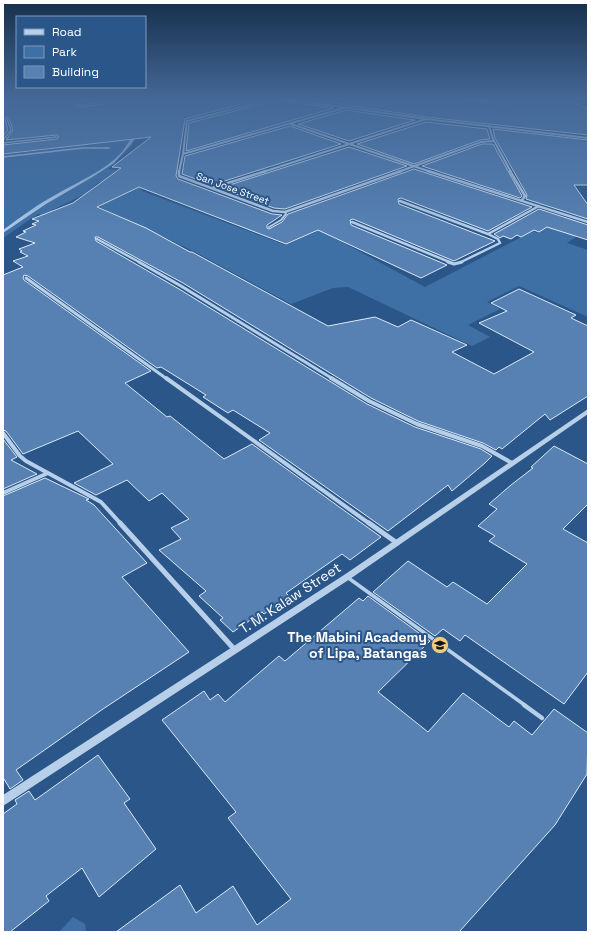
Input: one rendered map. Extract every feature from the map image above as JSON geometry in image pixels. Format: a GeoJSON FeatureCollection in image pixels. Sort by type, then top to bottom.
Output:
{"type":"FeatureCollection","features":[{"type":"Feature","properties":{"kind":"street","name":"San Jose Street"},"geometry":{"type":"LineString","coordinates":[[185,142],[178,174],[179,176],[273,211],[285,212]]}},
{"type":"Feature","properties":{"kind":"street"},"geometry":{"type":"LineString","coordinates":[[183,154],[228,142]]}},
{"type":"Feature","properties":{"kind":"street"},"geometry":{"type":"LineString","coordinates":[[341,142],[588,222]]}},
{"type":"Feature","properties":{"kind":"street"},"geometry":{"type":"LineString","coordinates":[[212,188],[356,142]]}},
{"type":"Feature","properties":{"kind":"street"},"geometry":{"type":"LineString","coordinates":[[269,227],[284,217],[286,214],[285,212],[483,142]]}},
{"type":"Feature","properties":{"kind":"street"},"geometry":{"type":"LineString","coordinates":[[494,142],[524,194],[524,198],[522,200]]}},
{"type":"Feature","properties":{"kind":"street"},"geometry":{"type":"LineString","coordinates":[[352,222],[454,264],[461,263],[500,243],[498,239],[488,234],[400,201]]}},
{"type":"Feature","properties":{"kind":"street"},"geometry":{"type":"LineString","coordinates":[[488,234],[539,206]]}},
{"type":"Feature","properties":{"kind":"street"},"geometry":{"type":"LineString","coordinates":[[97,239],[181,286],[369,401],[417,424],[482,446],[512,462]]}},
{"type":"Feature","properties":{"kind":"street"},"geometry":{"type":"LineString","coordinates":[[26,278],[397,543]]}},
{"type":"Feature","properties":{"kind":"street","name":"T. M. Kalaw Street"},"geometry":{"type":"LineString","coordinates":[[3,801],[347,577],[588,411]]}},
{"type":"Feature","properties":{"kind":"street"},"geometry":{"type":"LineString","coordinates":[[3,434],[20,456],[101,502],[235,650]]}},
{"type":"Feature","properties":{"kind":"street"},"geometry":{"type":"LineString","coordinates":[[3,493],[48,473]]}},
{"type":"Feature","properties":{"kind":"lane"},"geometry":{"type":"LineString","coordinates":[[3,143],[15,142]]}},
{"type":"Feature","properties":{"kind":"lane"},"geometry":{"type":"LineString","coordinates":[[3,157],[83,148],[109,148]]}},
{"type":"Feature","properties":{"kind":"lane"},"geometry":{"type":"LineString","coordinates":[[347,577],[542,718]]}},
{"type":"Feature","properties":{"kind":"green space"},"geometry":{"type":"Polygon","coordinates":[[[113,142],[134,142],[131,147],[108,169],[117,170],[106,180],[98,183],[85,194],[52,210],[58,214],[50,217],[38,214],[3,238],[3,155],[113,142]]]}},
{"type":"Feature","properties":{"kind":"green space"},"geometry":{"type":"Polygon","coordinates":[[[138,184],[142,191],[285,245],[320,230],[425,287],[533,231],[538,233],[564,218],[588,229],[567,243],[588,250],[588,317],[519,286],[487,302],[500,309],[468,325],[490,337],[472,346],[348,287],[333,288],[291,304],[193,251],[149,230],[146,231],[91,202],[138,184]]]}},
{"type":"Feature","properties":{"kind":"green space"},"geometry":{"type":"Polygon","coordinates":[[[73,917],[85,924],[86,932],[59,932],[73,917]]]}},
{"type":"Feature","properties":{"kind":"building"},"geometry":{"type":"Polygon","coordinates":[[[33,142],[111,142],[3,154],[3,145],[33,142]]]}},
{"type":"Feature","properties":{"kind":"building"},"geometry":{"type":"Polygon","coordinates":[[[145,142],[181,142],[176,176],[178,179],[272,214],[282,215],[267,225],[267,228],[269,229],[282,222],[288,214],[414,169],[532,207],[488,231],[401,198],[398,199],[399,204],[495,241],[454,261],[353,219],[350,220],[351,225],[447,265],[421,278],[318,230],[286,244],[139,187],[97,207],[146,228],[328,326],[375,317],[398,327],[411,320],[467,345],[452,352],[494,374],[534,352],[479,323],[507,311],[491,303],[519,289],[576,315],[571,318],[588,326],[588,396],[550,420],[545,414],[502,449],[499,447],[496,450],[483,443],[418,421],[371,398],[183,283],[98,237],[95,237],[96,241],[179,289],[367,404],[415,427],[481,449],[492,456],[452,491],[448,485],[388,531],[259,440],[270,433],[233,410],[228,413],[203,397],[206,395],[161,367],[157,368],[28,276],[24,275],[24,280],[151,371],[125,383],[167,417],[170,416],[224,459],[252,444],[381,537],[350,560],[342,554],[286,593],[289,596],[264,614],[262,612],[233,632],[220,620],[223,618],[199,596],[206,591],[159,550],[181,539],[171,528],[189,519],[162,493],[149,501],[127,480],[96,495],[74,483],[113,464],[78,431],[23,454],[6,431],[3,430],[3,275],[23,267],[13,261],[28,256],[20,252],[22,251],[19,249],[35,243],[16,237],[26,232],[23,231],[36,225],[32,224],[39,221],[32,219],[73,203],[121,168],[112,167],[145,142]]]}},
{"type":"Feature","properties":{"kind":"building"},"geometry":{"type":"Polygon","coordinates":[[[187,142],[218,142],[186,151],[187,142]]]}},
{"type":"Feature","properties":{"kind":"building"},"geometry":{"type":"Polygon","coordinates":[[[235,142],[334,142],[341,144],[212,185],[182,174],[185,156],[235,142]]]}},
{"type":"Feature","properties":{"kind":"building"},"geometry":{"type":"Polygon","coordinates":[[[364,142],[476,142],[414,164],[357,144],[364,142]]]}},
{"type":"Feature","properties":{"kind":"building"},"geometry":{"type":"Polygon","coordinates":[[[497,142],[588,142],[588,185],[574,185],[588,205],[588,219],[526,199],[527,195],[497,142]]]}},
{"type":"Feature","properties":{"kind":"building"},"geometry":{"type":"Polygon","coordinates":[[[482,144],[493,144],[522,196],[520,198],[422,166],[482,144]]]}},
{"type":"Feature","properties":{"kind":"building"},"geometry":{"type":"Polygon","coordinates":[[[349,147],[407,166],[285,209],[274,208],[220,188],[349,147]]]}},
{"type":"Feature","properties":{"kind":"building"},"geometry":{"type":"Polygon","coordinates":[[[539,209],[588,225],[588,240],[547,227],[539,232],[534,230],[521,237],[517,235],[511,239],[503,236],[500,238],[494,234],[539,209]]]}},
{"type":"Feature","properties":{"kind":"building"},"geometry":{"type":"Polygon","coordinates":[[[3,439],[17,457],[11,460],[37,474],[3,489],[3,439]]]}},
{"type":"Feature","properties":{"kind":"building"},"geometry":{"type":"Polygon","coordinates":[[[554,446],[588,464],[588,504],[563,529],[588,543],[588,672],[564,704],[465,635],[460,641],[443,629],[435,636],[373,592],[408,561],[447,587],[453,582],[487,604],[527,564],[489,541],[495,536],[478,526],[497,509],[489,504],[533,468],[531,467],[554,446]]]}},
{"type":"Feature","properties":{"kind":"building"},"geometry":{"type":"Polygon","coordinates":[[[45,478],[89,499],[86,500],[94,505],[147,563],[122,577],[189,652],[103,709],[16,770],[23,780],[10,789],[3,779],[3,496],[45,478]]]}},
{"type":"Feature","properties":{"kind":"building"},"geometry":{"type":"Polygon","coordinates":[[[368,596],[430,641],[378,692],[428,732],[463,693],[509,727],[514,721],[532,735],[554,709],[588,733],[587,774],[555,825],[459,932],[116,932],[180,885],[196,913],[233,886],[257,925],[291,899],[228,818],[236,812],[162,720],[204,691],[210,700],[218,694],[225,702],[279,656],[285,661],[359,598],[363,601],[368,596]]]}},
{"type":"Feature","properties":{"kind":"building"},"geometry":{"type":"Polygon","coordinates":[[[98,755],[130,799],[124,803],[156,849],[99,897],[82,868],[46,896],[49,901],[10,932],[3,932],[3,814],[17,804],[15,800],[29,791],[35,800],[98,755]]]}},
{"type":"Feature","properties":{"kind":"waterway"},"geometry":{"type":"LineString","coordinates":[[3,232],[59,194],[113,162],[122,154],[131,142]]}},
{"type":"Feature","properties":{"kind":"place","name":"The Mabini Academy of Lipa, Batangas"},"geometry":{"type":"Point","coordinates":[440,645]}}]}
